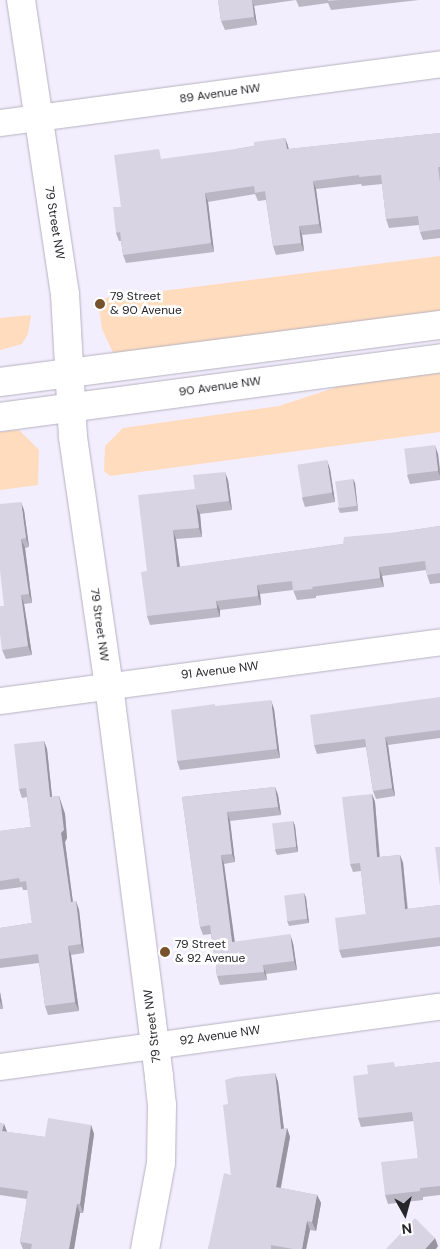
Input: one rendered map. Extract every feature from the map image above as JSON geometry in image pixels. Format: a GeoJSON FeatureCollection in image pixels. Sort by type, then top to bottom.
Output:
{"type":"FeatureCollection","features":[{"type":"Feature","properties":{"kind":"street","name":"79 Street NW"},"geometry":{"type":"LineString","coordinates":[[21,0],[37,118],[65,294],[79,487],[109,686],[162,1105],[162,1163],[145,1249]]}},
{"type":"Feature","properties":{"kind":"street","name":"89 Avenue NW"},"geometry":{"type":"LineString","coordinates":[[0,123],[440,64]]}},
{"type":"Feature","properties":{"kind":"street"},"geometry":{"type":"LineString","coordinates":[[0,382],[440,325]]}},
{"type":"Feature","properties":{"kind":"street","name":"90 Avenue NW"},"geometry":{"type":"LineString","coordinates":[[0,417],[440,358]]}},
{"type":"Feature","properties":{"kind":"street","name":"91 Avenue NW"},"geometry":{"type":"LineString","coordinates":[[0,700],[440,642]]}},
{"type":"Feature","properties":{"kind":"street","name":"92 Avenue NW"},"geometry":{"type":"LineString","coordinates":[[0,1067],[440,1008]]}},
{"type":"Feature","properties":{"kind":"shaded area"},"geometry":{"type":"Polygon","coordinates":[[[440,256],[440,317],[116,359],[102,329],[98,299],[440,256]]]}},
{"type":"Feature","properties":{"kind":"shaded area"},"geometry":{"type":"Polygon","coordinates":[[[31,315],[28,334],[22,344],[0,350],[0,318],[31,315]]]}},
{"type":"Feature","properties":{"kind":"shaded area"},"geometry":{"type":"Polygon","coordinates":[[[440,372],[440,432],[110,476],[104,471],[105,446],[123,428],[279,406],[346,384],[440,372]]]}},
{"type":"Feature","properties":{"kind":"shaded area"},"geometry":{"type":"Polygon","coordinates":[[[19,430],[39,450],[38,485],[0,490],[0,432],[19,430]]]}},
{"type":"Feature","properties":{"kind":"building"},"geometry":{"type":"Polygon","coordinates":[[[218,0],[252,0],[254,17],[221,21],[218,0]]]}},
{"type":"Feature","properties":{"kind":"building"},"geometry":{"type":"Polygon","coordinates":[[[440,133],[440,167],[438,167],[440,229],[420,232],[418,216],[386,219],[381,175],[359,177],[359,175],[313,181],[319,224],[299,226],[301,243],[273,246],[265,191],[255,193],[254,186],[205,193],[211,243],[123,255],[120,232],[116,233],[113,207],[121,207],[114,155],[159,149],[161,159],[254,146],[254,142],[285,138],[287,149],[440,133]]]}},
{"type":"Feature","properties":{"kind":"building"},"geometry":{"type":"Polygon","coordinates":[[[435,445],[438,471],[407,475],[404,449],[435,445]]]}},
{"type":"Feature","properties":{"kind":"building"},"geometry":{"type":"Polygon","coordinates":[[[327,460],[332,493],[303,497],[297,465],[327,460]]]}},
{"type":"Feature","properties":{"kind":"building"},"geometry":{"type":"Polygon","coordinates":[[[225,472],[229,501],[196,505],[199,528],[173,530],[177,567],[343,544],[344,537],[440,526],[440,573],[427,575],[425,561],[379,567],[380,578],[293,591],[292,581],[257,585],[258,596],[216,601],[217,608],[147,616],[141,572],[147,571],[138,495],[195,489],[193,475],[225,472]]]}},
{"type":"Feature","properties":{"kind":"building"},"geometry":{"type":"Polygon","coordinates":[[[353,479],[357,506],[339,508],[335,482],[353,479]]]}},
{"type":"Feature","properties":{"kind":"building"},"geometry":{"type":"Polygon","coordinates":[[[21,502],[26,538],[21,539],[29,594],[21,595],[28,646],[2,650],[0,606],[4,606],[0,571],[0,504],[21,502]]]}},
{"type":"Feature","properties":{"kind":"building"},"geometry":{"type":"Polygon","coordinates":[[[440,697],[440,730],[385,737],[392,788],[373,791],[365,739],[314,745],[310,715],[440,697]]]}},
{"type":"Feature","properties":{"kind":"building"},"geometry":{"type":"Polygon","coordinates":[[[271,700],[277,749],[177,761],[171,710],[215,704],[215,706],[271,700]]]}},
{"type":"Feature","properties":{"kind":"building"},"geometry":{"type":"Polygon","coordinates":[[[44,741],[50,797],[59,796],[61,806],[64,830],[61,833],[71,902],[76,901],[81,944],[68,946],[75,1002],[45,1006],[38,954],[0,959],[0,928],[32,923],[26,881],[20,882],[19,878],[0,881],[0,831],[31,827],[26,788],[19,789],[14,744],[44,741]]]}},
{"type":"Feature","properties":{"kind":"building"},"geometry":{"type":"Polygon","coordinates":[[[275,787],[278,807],[227,812],[232,854],[221,855],[232,942],[290,934],[294,961],[263,965],[264,972],[217,976],[210,925],[200,927],[182,797],[275,787]]]}},
{"type":"Feature","properties":{"kind":"building"},"geometry":{"type":"Polygon","coordinates":[[[372,794],[377,857],[400,855],[405,909],[440,905],[440,937],[339,950],[335,918],[366,914],[360,863],[350,864],[342,797],[372,794]]]}},
{"type":"Feature","properties":{"kind":"building"},"geometry":{"type":"Polygon","coordinates":[[[293,821],[296,847],[275,849],[272,824],[293,821]]]}},
{"type":"Feature","properties":{"kind":"building"},"geometry":{"type":"Polygon","coordinates":[[[435,847],[440,847],[440,887],[435,847]]]}},
{"type":"Feature","properties":{"kind":"building"},"geometry":{"type":"Polygon","coordinates":[[[304,893],[307,919],[287,921],[284,895],[304,893]]]}},
{"type":"Feature","properties":{"kind":"building"},"geometry":{"type":"Polygon","coordinates":[[[394,1062],[395,1067],[440,1062],[440,1186],[420,1188],[420,1191],[385,1195],[381,1162],[418,1158],[412,1112],[358,1118],[353,1076],[368,1074],[367,1065],[394,1062]]]}},
{"type":"Feature","properties":{"kind":"building"},"geometry":{"type":"Polygon","coordinates":[[[275,1073],[281,1129],[287,1128],[276,1187],[317,1195],[312,1222],[307,1221],[302,1249],[271,1245],[271,1249],[208,1249],[224,1173],[231,1175],[223,1105],[228,1104],[225,1080],[235,1077],[275,1073]]]}},
{"type":"Feature","properties":{"kind":"building"},"geometry":{"type":"Polygon","coordinates":[[[48,1118],[91,1125],[80,1204],[77,1204],[69,1249],[31,1249],[32,1244],[20,1242],[28,1191],[0,1187],[0,1123],[4,1124],[2,1131],[45,1137],[48,1118]]]}},
{"type":"Feature","properties":{"kind":"building"},"geometry":{"type":"Polygon","coordinates":[[[415,1218],[435,1238],[425,1249],[386,1249],[415,1218]]]}},
{"type":"Feature","properties":{"kind":"place","name":"79 Street & 90 Avenue"},"geometry":{"type":"Point","coordinates":[100,304]}},
{"type":"Feature","properties":{"kind":"place","name":"79 Street & 92 Avenue"},"geometry":{"type":"Point","coordinates":[165,952]}}]}
